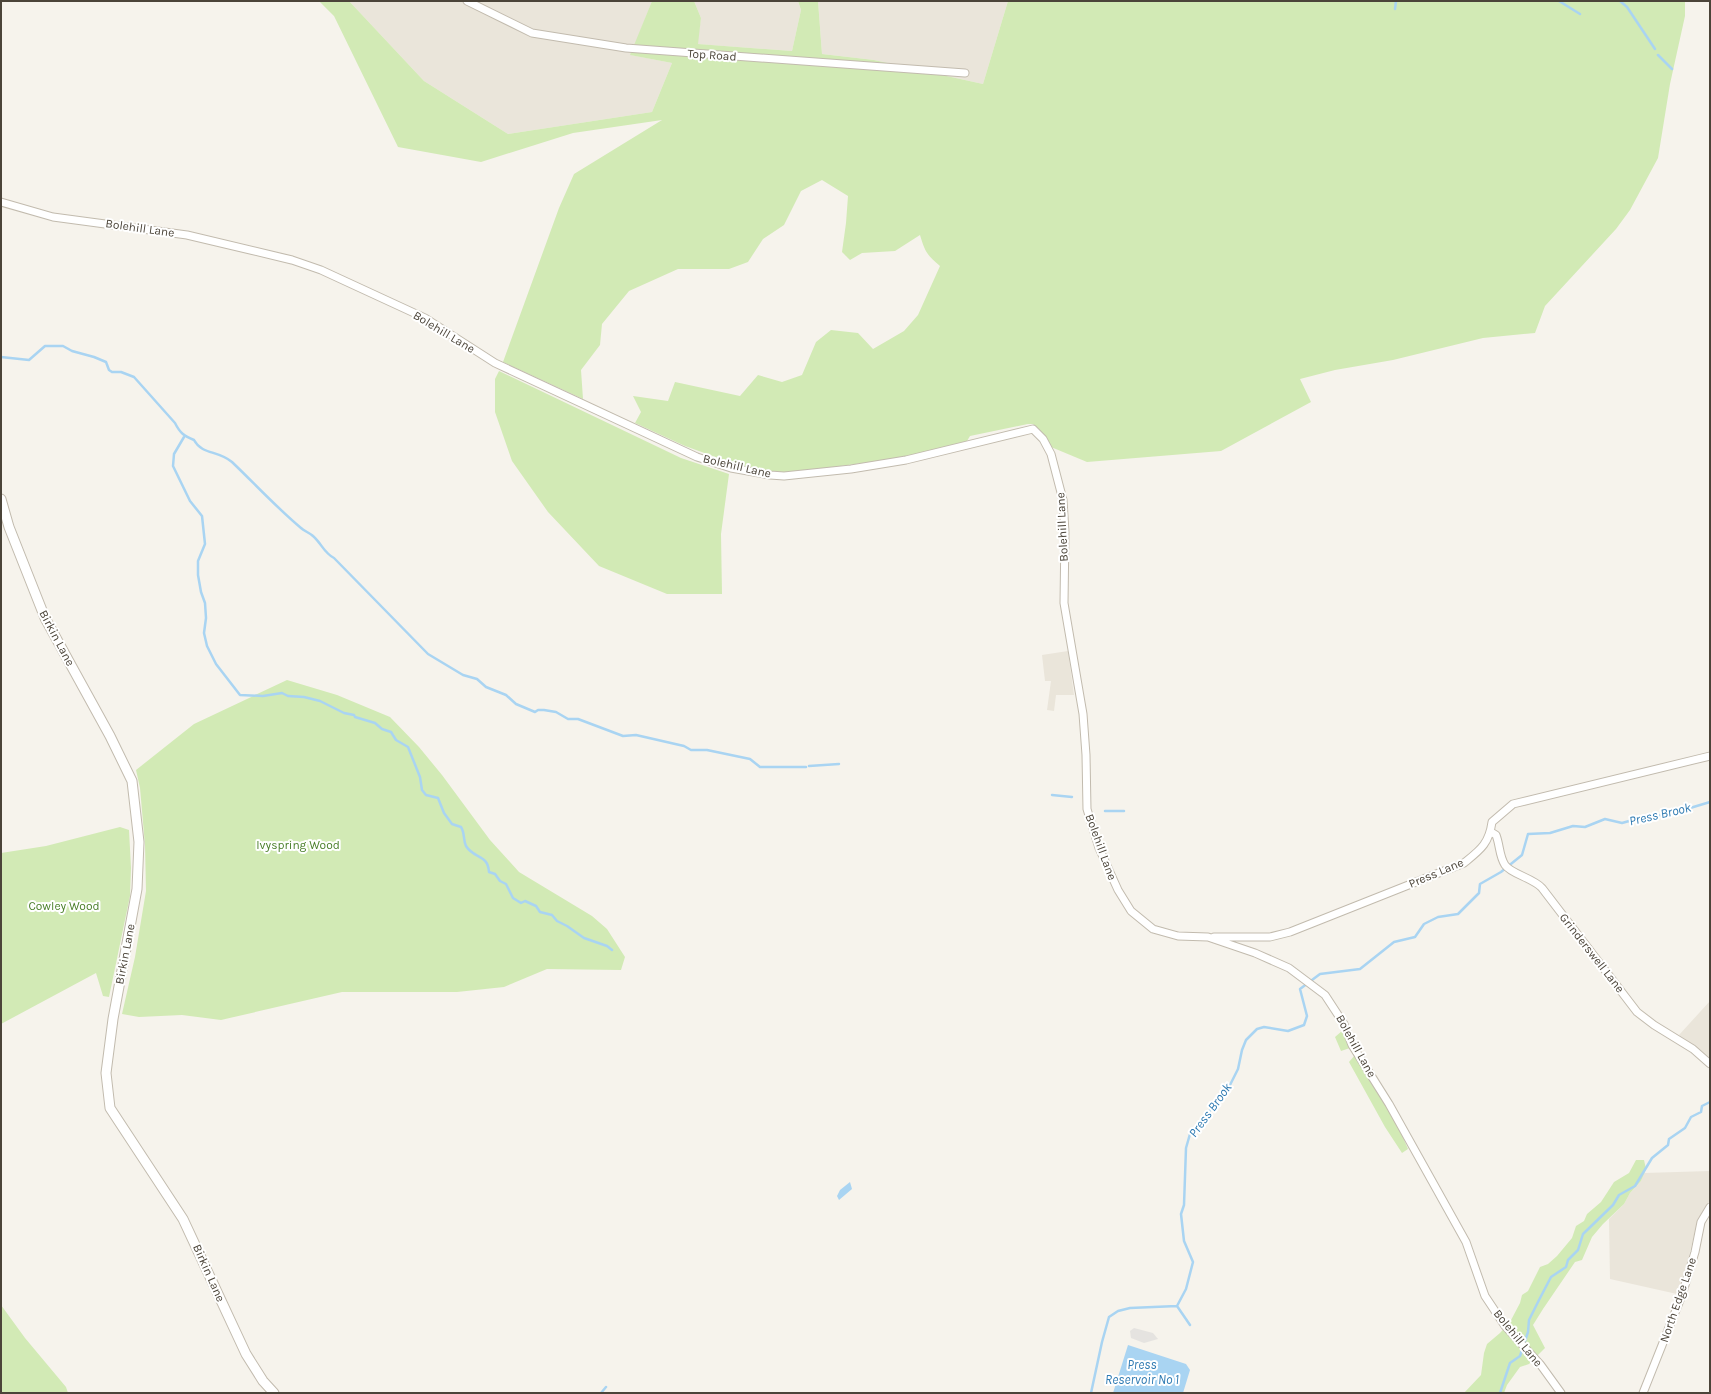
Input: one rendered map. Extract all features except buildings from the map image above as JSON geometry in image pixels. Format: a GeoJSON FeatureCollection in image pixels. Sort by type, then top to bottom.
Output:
{"type":"FeatureCollection","features":[{"type":"Feature","properties":{"kind":"street","name":"Top Road"},"geometry":{"type":"LineString","coordinates":[[467,1],[532,33],[626,48],[965,73]]}},
{"type":"Feature","properties":{"kind":"street","name":"Bolehill Lane"},"geometry":{"type":"LineString","coordinates":[[1,202],[53,217],[187,235],[292,260],[321,270],[425,318],[495,363],[697,457],[731,468],[784,476],[851,469],[906,460],[1033,429],[1043,439],[1051,454],[1063,500],[1065,532],[1064,603],[1083,714],[1086,755],[1087,810],[1099,848],[1118,890],[1131,911],[1153,929],[1178,936],[1208,937],[1255,953],[1289,968],[1306,979],[1325,995],[1344,1024],[1352,1045],[1389,1104],[1446,1204],[1466,1242],[1485,1296],[1505,1326],[1526,1348],[1561,1393]]}},
{"type":"Feature","properties":{"kind":"street","name":"Birkin Lane"},"geometry":{"type":"LineString","coordinates":[[1,499],[5,528],[45,618],[110,736],[132,781],[139,842],[137,889],[112,1026],[106,1073],[110,1108],[183,1218],[246,1354],[263,1381],[274,1393]]}},
{"type":"Feature","properties":{"kind":"street","name":"Press Lane"},"geometry":{"type":"LineString","coordinates":[[1208,937],[1270,937],[1290,932],[1464,863],[1483,848],[1490,832],[1492,822],[1513,804],[1710,756]]}},
{"type":"Feature","properties":{"kind":"street","name":"Grinderswell Lane"},"geometry":{"type":"LineString","coordinates":[[1490,832],[1496,835],[1502,860],[1506,867],[1532,880],[1542,888],[1637,1012],[1654,1025],[1693,1049],[1710,1064]]}},
{"type":"Feature","properties":{"kind":"street","name":"North Edge Lane"},"geometry":{"type":"LineString","coordinates":[[1643,1393],[1682,1295],[1695,1252],[1701,1222],[1710,1207]]}},
{"type":"Feature","properties":{"kind":"shaded area"},"geometry":{"type":"Polygon","coordinates":[[[349,1],[652,1],[631,55],[672,63],[652,112],[508,134],[424,81],[349,1]]]}},
{"type":"Feature","properties":{"kind":"shaded area"},"geometry":{"type":"Polygon","coordinates":[[[694,1],[798,1],[801,10],[792,51],[697,44],[701,18],[694,1]]]}},
{"type":"Feature","properties":{"kind":"shaded area"},"geometry":{"type":"Polygon","coordinates":[[[818,1],[1008,1],[983,84],[874,60],[822,54],[818,1]]]}},
{"type":"Feature","properties":{"kind":"shaded area"},"geometry":{"type":"Polygon","coordinates":[[[1068,651],[1074,695],[1056,695],[1054,711],[1047,710],[1051,681],[1045,681],[1042,655],[1068,651]]]}},
{"type":"Feature","properties":{"kind":"shaded area"},"geometry":{"type":"Polygon","coordinates":[[[1710,1001],[1710,1058],[1679,1035],[1710,1001]]]}},
{"type":"Feature","properties":{"kind":"shaded area"},"geometry":{"type":"Polygon","coordinates":[[[1710,1171],[1710,1200],[1698,1219],[1688,1260],[1677,1294],[1610,1279],[1609,1219],[1624,1204],[1630,1193],[1641,1181],[1644,1173],[1710,1171]]]}},
{"type":"Feature","properties":{"kind":"shaded area"},"geometry":{"type":"Polygon","coordinates":[[[1134,1328],[1153,1333],[1158,1339],[1144,1343],[1131,1338],[1130,1331],[1134,1328]]]}},
{"type":"Feature","properties":{"kind":"green space"},"geometry":{"type":"Polygon","coordinates":[[[319,1],[349,1],[424,81],[508,134],[652,112],[672,63],[630,55],[652,1],[694,1],[701,18],[698,44],[792,51],[801,10],[798,1],[818,1],[822,54],[874,60],[983,84],[1008,1],[1685,1],[1685,16],[1670,84],[1658,158],[1630,210],[1616,229],[1545,306],[1535,333],[1483,338],[1393,360],[1335,370],[1300,379],[1311,402],[1221,451],[1087,462],[1051,447],[1043,434],[1033,424],[1028,424],[970,436],[967,441],[906,457],[783,474],[743,467],[685,446],[635,423],[641,412],[633,396],[668,401],[675,382],[740,396],[758,375],[782,382],[802,375],[816,342],[831,330],[858,333],[873,349],[904,331],[918,315],[940,266],[927,253],[920,235],[895,251],[862,253],[850,260],[842,252],[848,196],[822,180],[801,191],[784,225],[763,239],[748,262],[729,269],[678,269],[629,291],[602,324],[600,345],[581,370],[583,399],[503,362],[559,208],[574,174],[662,120],[573,133],[481,162],[398,147],[334,16],[319,1]]]}},
{"type":"Feature","properties":{"kind":"green space"},"geometry":{"type":"Polygon","coordinates":[[[499,371],[681,458],[729,474],[721,534],[722,594],[667,594],[599,566],[548,512],[512,461],[495,412],[495,379],[499,371]]]}},
{"type":"Feature","properties":{"kind":"green space","name":"Ivyspring Wood"},"geometry":{"type":"Polygon","coordinates":[[[287,680],[337,695],[390,717],[419,747],[442,775],[490,840],[519,872],[592,916],[607,929],[625,957],[621,970],[547,969],[504,987],[457,992],[342,992],[221,1020],[182,1015],[139,1017],[122,1014],[135,957],[146,891],[145,845],[140,788],[136,770],[194,724],[287,680]]]}},
{"type":"Feature","properties":{"kind":"green space","name":"Cowley Wood"},"geometry":{"type":"Polygon","coordinates":[[[120,827],[129,830],[131,868],[130,896],[109,997],[103,996],[96,973],[1,1024],[1,853],[46,846],[120,827]]]}},
{"type":"Feature","properties":{"kind":"green space"},"geometry":{"type":"Polygon","coordinates":[[[1342,1031],[1350,1048],[1341,1051],[1335,1037],[1342,1031]]]}},
{"type":"Feature","properties":{"kind":"green space"},"geometry":{"type":"Polygon","coordinates":[[[1355,1055],[1395,1119],[1408,1149],[1402,1153],[1385,1127],[1349,1062],[1355,1055]]]}},
{"type":"Feature","properties":{"kind":"green space"},"geometry":{"type":"Polygon","coordinates":[[[1636,1160],[1644,1160],[1646,1169],[1641,1181],[1630,1193],[1624,1204],[1592,1237],[1582,1260],[1575,1262],[1533,1325],[1545,1348],[1529,1364],[1520,1367],[1507,1385],[1504,1393],[1464,1393],[1481,1375],[1484,1353],[1487,1344],[1510,1322],[1520,1303],[1522,1295],[1528,1291],[1540,1267],[1548,1264],[1557,1256],[1572,1238],[1576,1226],[1584,1221],[1587,1214],[1601,1202],[1614,1182],[1629,1173],[1636,1160]]]}},
{"type":"Feature","properties":{"kind":"green space"},"geometry":{"type":"Polygon","coordinates":[[[1,1305],[25,1338],[66,1387],[68,1393],[1,1393],[1,1305]]]}},
{"type":"Feature","properties":{"kind":"water"},"geometry":{"type":"Polygon","coordinates":[[[850,1182],[852,1189],[839,1200],[837,1196],[840,1190],[850,1182]]]}},
{"type":"Feature","properties":{"kind":"water","name":"Press Reservoir No 1"},"geometry":{"type":"Polygon","coordinates":[[[1128,1345],[1186,1364],[1190,1370],[1183,1393],[1113,1393],[1128,1345]]]}},
{"type":"Feature","properties":{"kind":"waterway"},"geometry":{"type":"LineString","coordinates":[[1395,9],[1396,1]]}},
{"type":"Feature","properties":{"kind":"waterway"},"geometry":{"type":"LineString","coordinates":[[1559,1],[1580,14]]}},
{"type":"Feature","properties":{"kind":"waterway"},"geometry":{"type":"LineString","coordinates":[[1620,1],[1627,7],[1655,49]]}},
{"type":"Feature","properties":{"kind":"waterway"},"geometry":{"type":"LineString","coordinates":[[1658,55],[1672,69]]}},
{"type":"Feature","properties":{"kind":"waterway"},"geometry":{"type":"LineString","coordinates":[[1,357],[29,360],[45,346],[63,346],[72,351],[106,362],[109,370],[112,372],[121,372],[134,377],[183,434],[194,440],[201,448],[227,458],[232,462],[283,512],[302,529],[313,536],[328,554],[334,558],[428,654],[463,675],[477,679],[486,687],[506,695],[516,704],[535,712],[538,710],[556,712],[568,719],[578,719],[623,736],[636,735],[684,746],[691,750],[707,750],[750,759],[760,767],[806,767]]}},
{"type":"Feature","properties":{"kind":"waterway"},"geometry":{"type":"LineString","coordinates":[[184,437],[174,454],[173,466],[190,501],[202,516],[205,544],[198,561],[198,575],[201,592],[205,603],[206,618],[204,633],[207,646],[216,664],[240,695],[263,696],[282,693],[288,696],[304,697],[320,701],[344,713],[375,723],[382,729],[391,732],[396,740],[408,747],[420,777],[422,790],[426,795],[438,798],[444,813],[452,824],[461,827],[466,846],[469,850],[486,862],[489,872],[495,874],[500,881],[506,884],[513,898],[521,903],[525,901],[536,906],[540,912],[552,915],[557,921],[584,938],[607,946],[612,950]]}},
{"type":"Feature","properties":{"kind":"waterway"},"geometry":{"type":"LineString","coordinates":[[809,766],[839,764]]}},
{"type":"Feature","properties":{"kind":"waterway"},"geometry":{"type":"LineString","coordinates":[[1052,795],[1072,797]]}},
{"type":"Feature","properties":{"kind":"waterway","name":"Press Brook"},"geometry":{"type":"LineString","coordinates":[[1177,1306],[1186,1289],[1193,1262],[1184,1241],[1181,1214],[1184,1205],[1186,1148],[1190,1134],[1228,1089],[1238,1069],[1246,1040],[1257,1029],[1264,1027],[1288,1031],[1304,1025],[1307,1016],[1300,989],[1320,974],[1360,969],[1394,942],[1415,937],[1424,924],[1438,917],[1458,914],[1479,893],[1480,884],[1501,872],[1522,855],[1528,834],[1550,833],[1573,826],[1585,827],[1605,819],[1622,823],[1647,816],[1667,815],[1710,802]]}},
{"type":"Feature","properties":{"kind":"waterway"},"geometry":{"type":"LineString","coordinates":[[1105,811],[1124,811]]}},
{"type":"Feature","properties":{"kind":"waterway"},"geometry":{"type":"LineString","coordinates":[[1500,1393],[1510,1363],[1520,1356],[1528,1332],[1529,1320],[1551,1277],[1566,1267],[1568,1260],[1578,1250],[1583,1234],[1613,1205],[1619,1195],[1635,1186],[1652,1158],[1668,1145],[1669,1139],[1685,1128],[1691,1117],[1701,1112],[1702,1106],[1710,1102]]}},
{"type":"Feature","properties":{"kind":"waterway","name":"Press Brook"},"geometry":{"type":"LineString","coordinates":[[1177,1306],[1190,1325]]}},
{"type":"Feature","properties":{"kind":"waterway"},"geometry":{"type":"LineString","coordinates":[[1091,1393],[1109,1317],[1118,1311],[1130,1308],[1177,1306]]}},
{"type":"Feature","properties":{"kind":"waterway"},"geometry":{"type":"LineString","coordinates":[[601,1393],[606,1387]]}}]}
